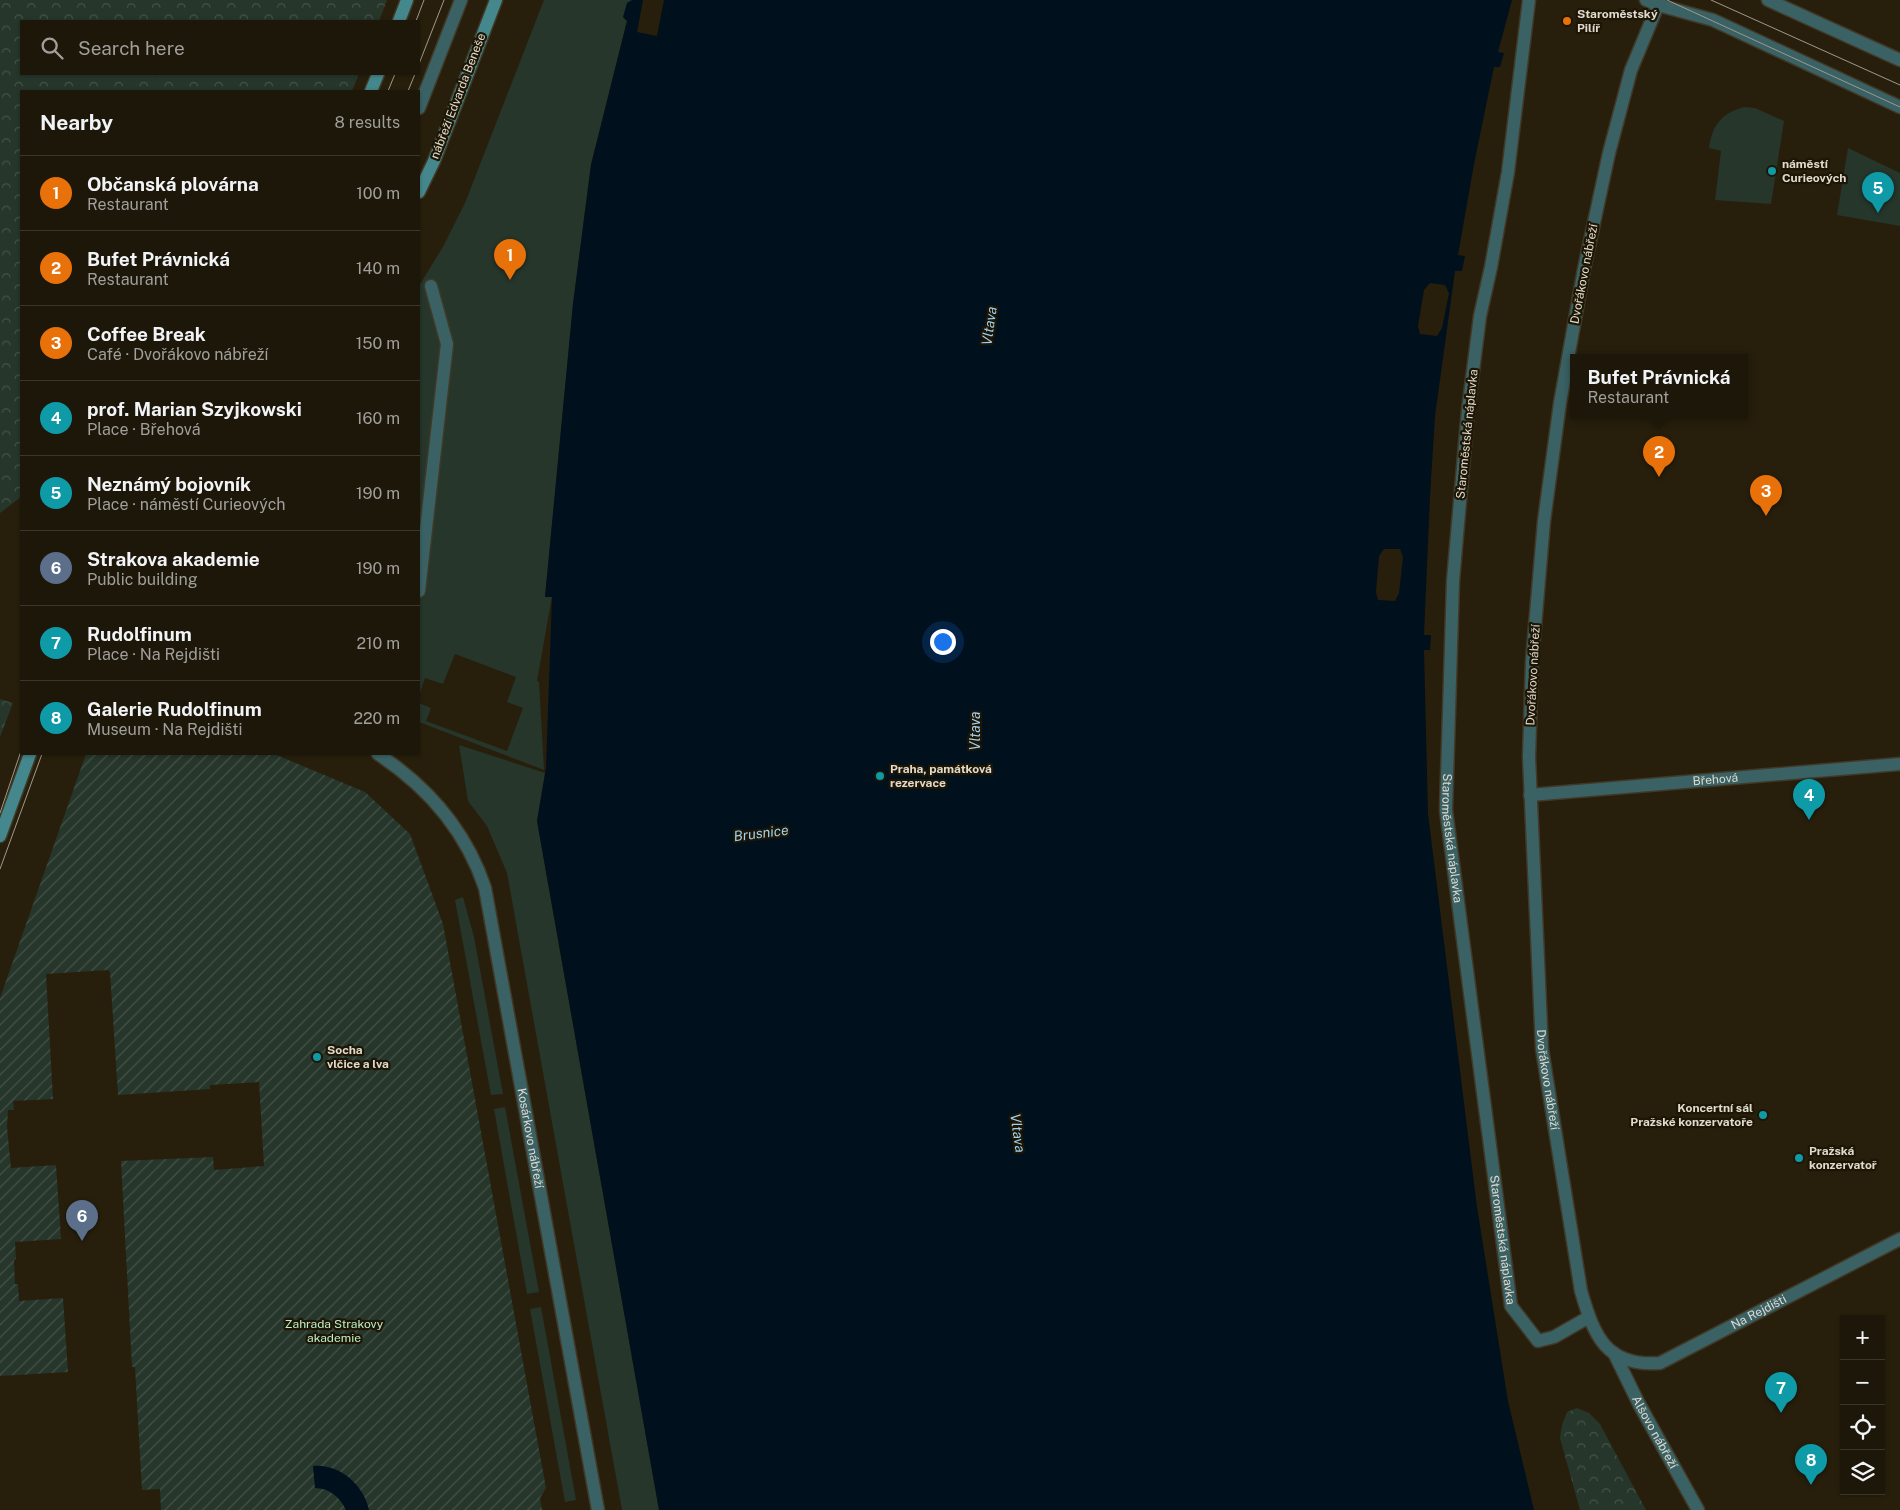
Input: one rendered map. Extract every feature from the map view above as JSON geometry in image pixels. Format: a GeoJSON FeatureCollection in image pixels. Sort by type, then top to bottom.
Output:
{"type":"FeatureCollection","features":[{"type":"Feature","properties":{"kind":"main road"},"geometry":{"type":"LineString","coordinates":[[399,20],[407,0]]}},
{"type":"Feature","properties":{"kind":"main road","name":"nábřeží Edvarda Beneše"},"geometry":{"type":"LineString","coordinates":[[420,190],[434,161],[496,0]]}},
{"type":"Feature","properties":{"kind":"main road"},"geometry":{"type":"LineString","coordinates":[[371,90],[378,75]]}},
{"type":"Feature","properties":{"kind":"main road"},"geometry":{"type":"LineString","coordinates":[[0,836],[30,755]]}},
{"type":"Feature","properties":{"kind":"street"},"geometry":{"type":"LineString","coordinates":[[420,105],[461,0]]}},
{"type":"Feature","properties":{"kind":"street","name":"Staroměstská náplavka"},"geometry":{"type":"LineString","coordinates":[[1529,0],[1508,172],[1480,316],[1469,400],[1454,572],[1446,810],[1511,1306],[1538,1342],[1554,1337],[1589,1318]]}},
{"type":"Feature","properties":{"kind":"street"},"geometry":{"type":"LineString","coordinates":[[1768,0],[1900,60]]}},
{"type":"Feature","properties":{"kind":"street"},"geometry":{"type":"LineString","coordinates":[[1655,2],[1713,20],[1900,107]]}},
{"type":"Feature","properties":{"kind":"street","name":"Dvořákovo nábřeží"},"geometry":{"type":"LineString","coordinates":[[1614,1353],[1600,1339],[1589,1318],[1581,1291],[1542,1049],[1529,757],[1532,661],[1544,521],[1560,403],[1584,269],[1608,153],[1631,70],[1655,2]]}},
{"type":"Feature","properties":{"kind":"street"},"geometry":{"type":"LineString","coordinates":[[420,582],[447,344],[431,286]]}},
{"type":"Feature","properties":{"kind":"street","name":"Kosárkovo nábřeží"},"geometry":{"type":"LineString","coordinates":[[384,755],[418,785],[443,811],[464,840],[480,872],[489,905],[598,1510]]}},
{"type":"Feature","properties":{"kind":"street","name":"Břehová"},"geometry":{"type":"LineString","coordinates":[[1530,795],[1900,764]]}},
{"type":"Feature","properties":{"kind":"street","name":"Na Rejdišti"},"geometry":{"type":"LineString","coordinates":[[1614,1353],[1628,1361],[1642,1364],[1660,1363],[1900,1240]]}},
{"type":"Feature","properties":{"kind":"street","name":"Alšovo nábřeží"},"geometry":{"type":"LineString","coordinates":[[1614,1353],[1639,1404],[1698,1510]]}},
{"type":"Feature","properties":{"kind":"green space"},"geometry":{"type":"Polygon","coordinates":[[[0,0],[387,0],[379,20],[20,20],[20,75],[359,75],[352,90],[20,90],[20,498],[0,513],[0,0]]]}},
{"type":"Feature","properties":{"kind":"green space"},"geometry":{"type":"Polygon","coordinates":[[[544,0],[632,0],[623,17],[627,21],[591,164],[573,304],[545,597],[552,596],[537,681],[539,682],[544,770],[420,722],[420,703],[431,708],[426,721],[507,751],[523,708],[507,702],[516,677],[455,654],[443,684],[425,678],[420,693],[420,284],[444,245],[465,203],[544,0]]]}},
{"type":"Feature","properties":{"kind":"green space"},"geometry":{"type":"Polygon","coordinates":[[[1744,107],[1755,108],[1784,121],[1771,204],[1715,200],[1721,151],[1709,148],[1710,140],[1719,121],[1730,113],[1744,107]]]}},
{"type":"Feature","properties":{"kind":"green space"},"geometry":{"type":"Polygon","coordinates":[[[1848,148],[1900,173],[1900,226],[1837,215],[1848,148]]]}},
{"type":"Feature","properties":{"kind":"green space"},"geometry":{"type":"Polygon","coordinates":[[[0,699],[13,703],[0,737],[0,699]]]}},
{"type":"Feature","properties":{"kind":"green space"},"geometry":{"type":"Polygon","coordinates":[[[459,745],[545,773],[537,821],[659,1510],[622,1510],[507,873],[487,826],[468,801],[459,745]]]}},
{"type":"Feature","properties":{"kind":"green space","name":"Zahrada Strakovy akademie"},"geometry":{"type":"Polygon","coordinates":[[[86,755],[276,755],[365,792],[410,834],[443,924],[546,1488],[540,1498],[542,1510],[161,1510],[160,1489],[142,1490],[135,1367],[132,1367],[121,1161],[213,1157],[214,1170],[264,1166],[259,1082],[210,1085],[210,1089],[118,1095],[110,972],[108,970],[46,974],[53,1099],[13,1101],[14,1110],[8,1110],[7,1127],[11,1168],[56,1165],[61,1239],[15,1242],[15,1284],[18,1284],[19,1301],[63,1298],[68,1372],[0,1376],[0,998],[86,755]]]}},
{"type":"Feature","properties":{"kind":"green space"},"geometry":{"type":"Polygon","coordinates":[[[463,897],[474,937],[503,1094],[491,1095],[455,900],[463,897]]]}},
{"type":"Feature","properties":{"kind":"green space"},"geometry":{"type":"Polygon","coordinates":[[[505,1107],[539,1292],[527,1294],[494,1109],[505,1107]]]}},
{"type":"Feature","properties":{"kind":"green space"},"geometry":{"type":"Polygon","coordinates":[[[541,1307],[576,1500],[565,1502],[530,1309],[541,1307]]]}},
{"type":"Feature","properties":{"kind":"green space"},"geometry":{"type":"Polygon","coordinates":[[[1577,1408],[1589,1413],[1600,1424],[1646,1510],[1580,1510],[1560,1438],[1567,1412],[1577,1408]]]}},
{"type":"Feature","properties":{"kind":"water"},"geometry":{"type":"Polygon","coordinates":[[[632,0],[1512,0],[1498,52],[1504,53],[1500,67],[1494,67],[1474,164],[1458,255],[1465,256],[1462,271],[1455,271],[1435,416],[1424,635],[1431,635],[1430,650],[1424,650],[1428,814],[1477,1207],[1508,1401],[1534,1510],[659,1510],[537,821],[546,768],[552,597],[545,597],[573,304],[591,165],[627,21],[623,17],[627,3],[632,0]]]}},
{"type":"Feature","properties":{"kind":"water"},"geometry":{"type":"Polygon","coordinates":[[[313,1466],[332,1468],[349,1478],[362,1492],[369,1510],[346,1510],[341,1501],[333,1494],[320,1488],[315,1488],[313,1466]]]}},
{"type":"Feature","properties":{"kind":"pier"},"geometry":{"type":"Polygon","coordinates":[[[643,0],[664,0],[657,36],[637,32],[643,0]]]}},
{"type":"Feature","properties":{"kind":"pier"},"geometry":{"type":"Polygon","coordinates":[[[1430,283],[1445,285],[1449,293],[1442,328],[1437,336],[1420,334],[1418,326],[1424,290],[1430,283]]]}},
{"type":"Feature","properties":{"kind":"pier"},"geometry":{"type":"Polygon","coordinates":[[[1384,549],[1400,549],[1403,557],[1399,593],[1395,601],[1378,600],[1376,592],[1379,556],[1384,549]]]}},
{"type":"Feature","properties":{"kind":"tram line"},"geometry":{"type":"LineString","coordinates":[[416,20],[424,0]]}},
{"type":"Feature","properties":{"kind":"tram line"},"geometry":{"type":"LineString","coordinates":[[420,61],[444,0]]}},
{"type":"Feature","properties":{"kind":"tram line"},"geometry":{"type":"LineString","coordinates":[[1667,0],[1900,107]]}},
{"type":"Feature","properties":{"kind":"tram line"},"geometry":{"type":"LineString","coordinates":[[1711,0],[1900,85]]}},
{"type":"Feature","properties":{"kind":"tram line"},"geometry":{"type":"LineString","coordinates":[[388,90],[395,75]]}},
{"type":"Feature","properties":{"kind":"tram line"},"geometry":{"type":"LineString","coordinates":[[408,90],[415,75]]}},
{"type":"Feature","properties":{"kind":"tram line"},"geometry":{"type":"LineString","coordinates":[[0,813],[20,754]]}},
{"type":"Feature","properties":{"kind":"tram line"},"geometry":{"type":"LineString","coordinates":[[0,869],[42,755]]}},
{"type":"Feature","properties":{"kind":"place","name":"Staroměstský Pilíř"},"geometry":{"type":"Point","coordinates":[1567,21]}},
{"type":"Feature","properties":{"kind":"place","name":"náměstí Curieových"},"geometry":{"type":"Point","coordinates":[1772,171]}},
{"type":"Feature","properties":{"kind":"place","name":"Neznámý bojovník"},"geometry":{"type":"Point","coordinates":[1878,213]}},
{"type":"Feature","properties":{"kind":"place","name":"Občanská plovárna"},"geometry":{"type":"Point","coordinates":[510,280]}},
{"type":"Feature","properties":{"kind":"place","name":"Bufet Právnická"},"geometry":{"type":"Point","coordinates":[1659,477]}},
{"type":"Feature","properties":{"kind":"place","name":"Coffee Break"},"geometry":{"type":"Point","coordinates":[1766,516]}},
{"type":"Feature","properties":{"kind":"place","name":"Praha, památková rezervace"},"geometry":{"type":"Point","coordinates":[880,776]}},
{"type":"Feature","properties":{"kind":"place","name":"prof. Marian Szyjkowski"},"geometry":{"type":"Point","coordinates":[1809,820]}},
{"type":"Feature","properties":{"kind":"place","name":"Socha vlčice a lva"},"geometry":{"type":"Point","coordinates":[317,1057]}},
{"type":"Feature","properties":{"kind":"place","name":"Koncertní sál Pražské konzervatoře"},"geometry":{"type":"Point","coordinates":[1763,1115]}},
{"type":"Feature","properties":{"kind":"place","name":"Pražská konzervatoř"},"geometry":{"type":"Point","coordinates":[1799,1158]}},
{"type":"Feature","properties":{"kind":"place","name":"Strakova akademie"},"geometry":{"type":"Point","coordinates":[82,1241]}},
{"type":"Feature","properties":{"kind":"place","name":"Rudolfinum"},"geometry":{"type":"Point","coordinates":[1781,1413]}},
{"type":"Feature","properties":{"kind":"place","name":"Galerie Rudolfinum"},"geometry":{"type":"Point","coordinates":[1811,1485]}},
{"type":"Feature","properties":{"kind":"water label","name":"Vltava"},"geometry":{"type":"Point","coordinates":[989,326]}},
{"type":"Feature","properties":{"kind":"water label","name":"Vltava"},"geometry":{"type":"Point","coordinates":[975,731]}},
{"type":"Feature","properties":{"kind":"water label","name":"Brusnice"},"geometry":{"type":"Point","coordinates":[761,833]}},
{"type":"Feature","properties":{"kind":"water label","name":"Vltava"},"geometry":{"type":"Point","coordinates":[1018,1133]}}]}
